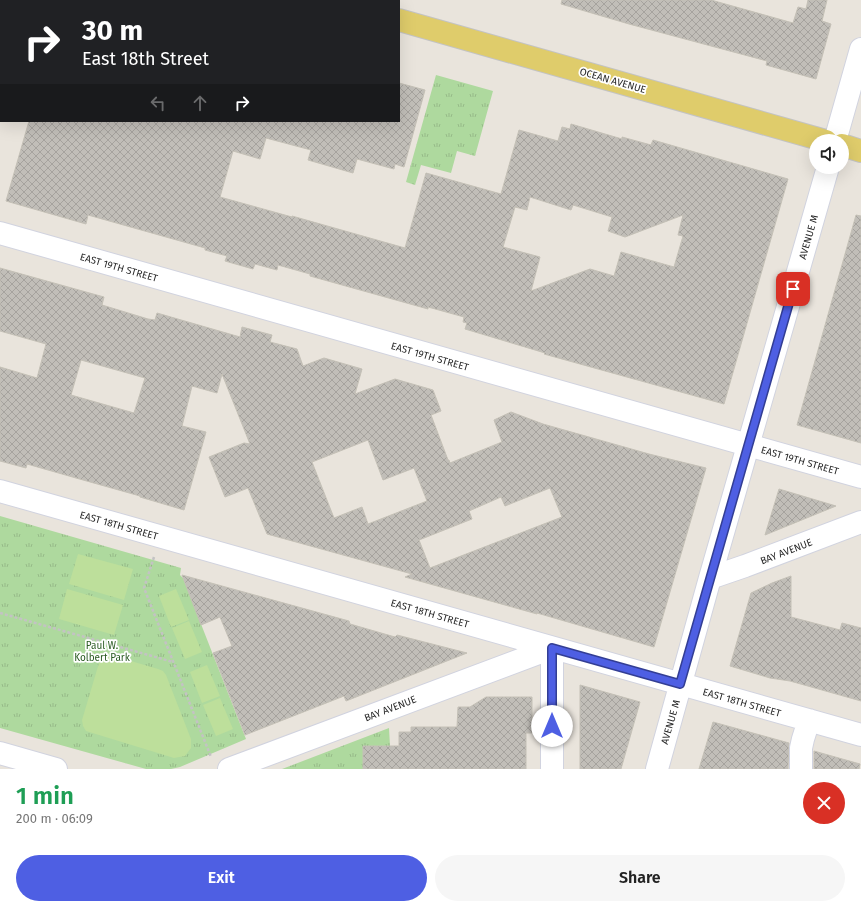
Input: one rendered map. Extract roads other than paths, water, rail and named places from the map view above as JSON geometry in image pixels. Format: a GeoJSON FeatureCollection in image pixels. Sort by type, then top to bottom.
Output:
{"type":"FeatureCollection","features":[{"type":"Feature","properties":{"kind":"main road","name":"OCEAN AVENUE"},"geometry":{"type":"LineString","coordinates":[[400,20],[809,136]]}},
{"type":"Feature","properties":{"kind":"main road"},"geometry":{"type":"LineString","coordinates":[[849,148],[861,151]]}},
{"type":"Feature","properties":{"kind":"street"},"geometry":{"type":"LineString","coordinates":[[837,134],[861,49]]}},
{"type":"Feature","properties":{"kind":"street","name":"AVENUE M"},"geometry":{"type":"LineString","coordinates":[[657,769],[710,578],[826,174]]}},
{"type":"Feature","properties":{"kind":"street","name":"EAST 19TH STREET"},"geometry":{"type":"LineString","coordinates":[[0,234],[861,477]]}},
{"type":"Feature","properties":{"kind":"street","name":"EAST 18TH STREET"},"geometry":{"type":"LineString","coordinates":[[0,491],[861,735]]}},
{"type":"Feature","properties":{"kind":"street","name":"BAY AVENUE"},"geometry":{"type":"LineString","coordinates":[[710,578],[861,522]]}},
{"type":"Feature","properties":{"kind":"street"},"geometry":{"type":"LineString","coordinates":[[552,648],[552,769]]}},
{"type":"Feature","properties":{"kind":"street","name":"BAY AVENUE"},"geometry":{"type":"LineString","coordinates":[[229,769],[552,648]]}},
{"type":"Feature","properties":{"kind":"street"},"geometry":{"type":"LineString","coordinates":[[801,769],[801,748],[809,720]]}},
{"type":"Feature","properties":{"kind":"street"},"geometry":{"type":"LineString","coordinates":[[0,753],[56,769]]}},
{"type":"Feature","properties":{"kind":"park label","name":"Paul W. Kolbert Park"},"geometry":{"type":"Point","coordinates":[102,650]}}]}
